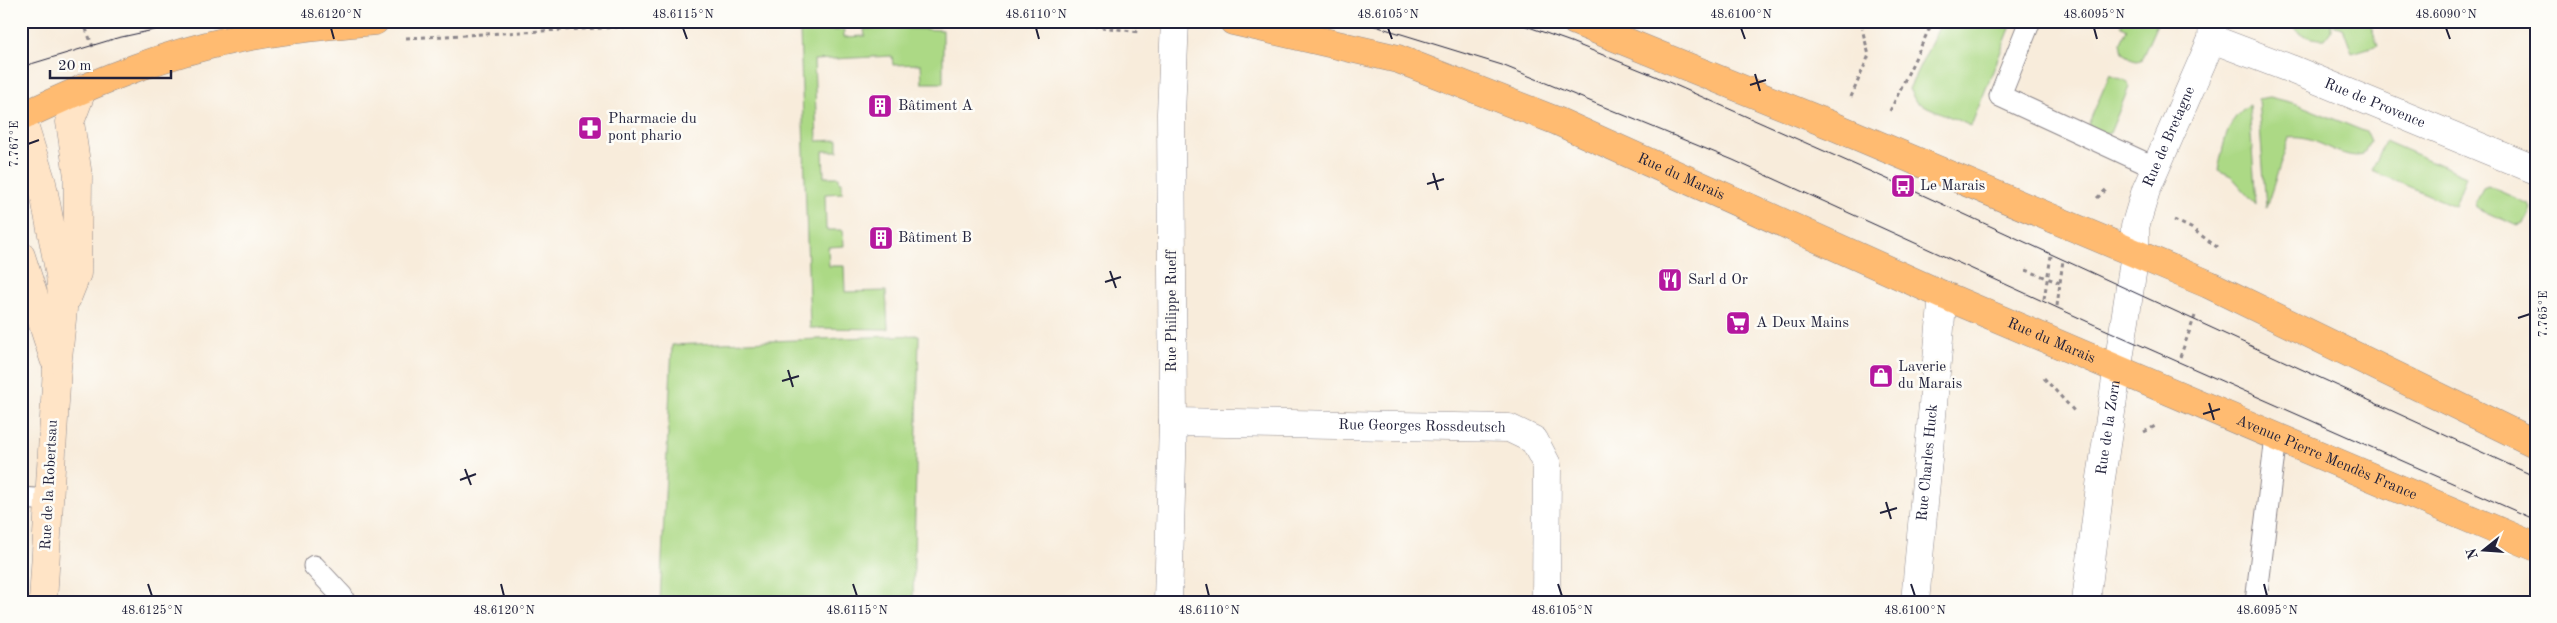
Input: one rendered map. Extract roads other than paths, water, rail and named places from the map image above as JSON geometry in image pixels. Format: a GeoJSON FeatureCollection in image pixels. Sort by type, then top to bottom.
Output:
{"type":"FeatureCollection","features":[{"type":"Feature","properties":{"kind":"main road"},"geometry":{"type":"LineString","coordinates":[[21,117],[82,88],[205,46],[298,28],[375,21]]}},
{"type":"Feature","properties":{"kind":"main road","name":"Rue du Marais"},"geometry":{"type":"LineString","coordinates":[[1233,21],[1398,59],[1531,110],[1943,295],[2117,370]]}},
{"type":"Feature","properties":{"kind":"main road"},"geometry":{"type":"LineString","coordinates":[[1575,21],[1838,128],[2208,284],[2536,444]]}},
{"type":"Feature","properties":{"kind":"main road","name":"Rue de la Robertsau"},"geometry":{"type":"LineString","coordinates":[[63,309],[77,273],[78,176],[70,122],[82,88]]}},
{"type":"Feature","properties":{"kind":"main road","name":"Rue de la Robertsau"},"geometry":{"type":"LineString","coordinates":[[21,117],[42,183],[60,275],[63,309],[57,368],[43,602]]}},
{"type":"Feature","properties":{"kind":"main road","name":"Rue de la Robertsau"},"geometry":{"type":"LineString","coordinates":[[21,256],[57,368]]}},
{"type":"Feature","properties":{"kind":"main road","name":"Avenue Pierre Mendès France"},"geometry":{"type":"LineString","coordinates":[[2117,370],[2536,547]]}},
{"type":"Feature","properties":{"kind":"street","name":"Rue Philippe Rueff"},"geometry":{"type":"LineString","coordinates":[[1168,602],[1173,422],[1170,113],[1175,21]]}},
{"type":"Feature","properties":{"kind":"street","name":"Rue de Bretagne"},"geometry":{"type":"LineString","coordinates":[[2135,254],[2135,227],[2146,190],[2212,30]]}},
{"type":"Feature","properties":{"kind":"street","name":"Rue de Provence"},"geometry":{"type":"LineString","coordinates":[[2212,30],[2324,82],[2536,170]]}},
{"type":"Feature","properties":{"kind":"street","name":"Rue de la Zorn"},"geometry":{"type":"LineString","coordinates":[[2086,602],[2117,370],[2135,254]]}},
{"type":"Feature","properties":{"kind":"street","name":"Rue Charles Huck"},"geometry":{"type":"LineString","coordinates":[[1915,602],[1943,295]]}},
{"type":"Feature","properties":{"kind":"street","name":"Rue Georges Rossdeutsch"},"geometry":{"type":"LineString","coordinates":[[1173,422],[1509,428],[1534,440],[1547,465],[1546,602]]}},
{"type":"Feature","properties":{"kind":"lane"},"geometry":{"type":"LineString","coordinates":[[2030,21],[2000,96],[2156,168]]}},
{"type":"Feature","properties":{"kind":"lane"},"geometry":{"type":"LineString","coordinates":[[2256,602],[2276,437]]}},
{"type":"Feature","properties":{"kind":"lane"},"geometry":{"type":"LineString","coordinates":[[21,498],[49,500]]}},
{"type":"Feature","properties":{"kind":"lane"},"geometry":{"type":"LineString","coordinates":[[314,566],[342,596],[344,602]]}},
{"type":"Feature","properties":{"kind":"tram line"},"geometry":{"type":"LineString","coordinates":[[21,67],[117,38],[195,21]]}},
{"type":"Feature","properties":{"kind":"tram line"},"geometry":{"type":"LineString","coordinates":[[1359,21],[1502,65],[1733,160],[2095,325],[2536,520]]}},
{"type":"Feature","properties":{"kind":"tram line"},"geometry":{"type":"LineString","coordinates":[[1512,21],[1571,42],[1655,76],[1903,186],[2536,477]]}},
{"type":"Feature","properties":{"kind":"place","name":"Bâtiment A"},"geometry":{"type":"Point","coordinates":[880,106]}},
{"type":"Feature","properties":{"kind":"place","name":"Pharmacie du pont phario"},"geometry":{"type":"Point","coordinates":[590,128]}},
{"type":"Feature","properties":{"kind":"place","name":"Le Marais"},"geometry":{"type":"Point","coordinates":[1903,186]}},
{"type":"Feature","properties":{"kind":"place","name":"Bâtiment B"},"geometry":{"type":"Point","coordinates":[881,238]}},
{"type":"Feature","properties":{"kind":"place","name":"Sarl d Or"},"geometry":{"type":"Point","coordinates":[1670,280]}},
{"type":"Feature","properties":{"kind":"place","name":"A Deux Mains"},"geometry":{"type":"Point","coordinates":[1738,323]}},
{"type":"Feature","properties":{"kind":"place","name":"Laverie du Marais"},"geometry":{"type":"Point","coordinates":[1881,376]}}]}
